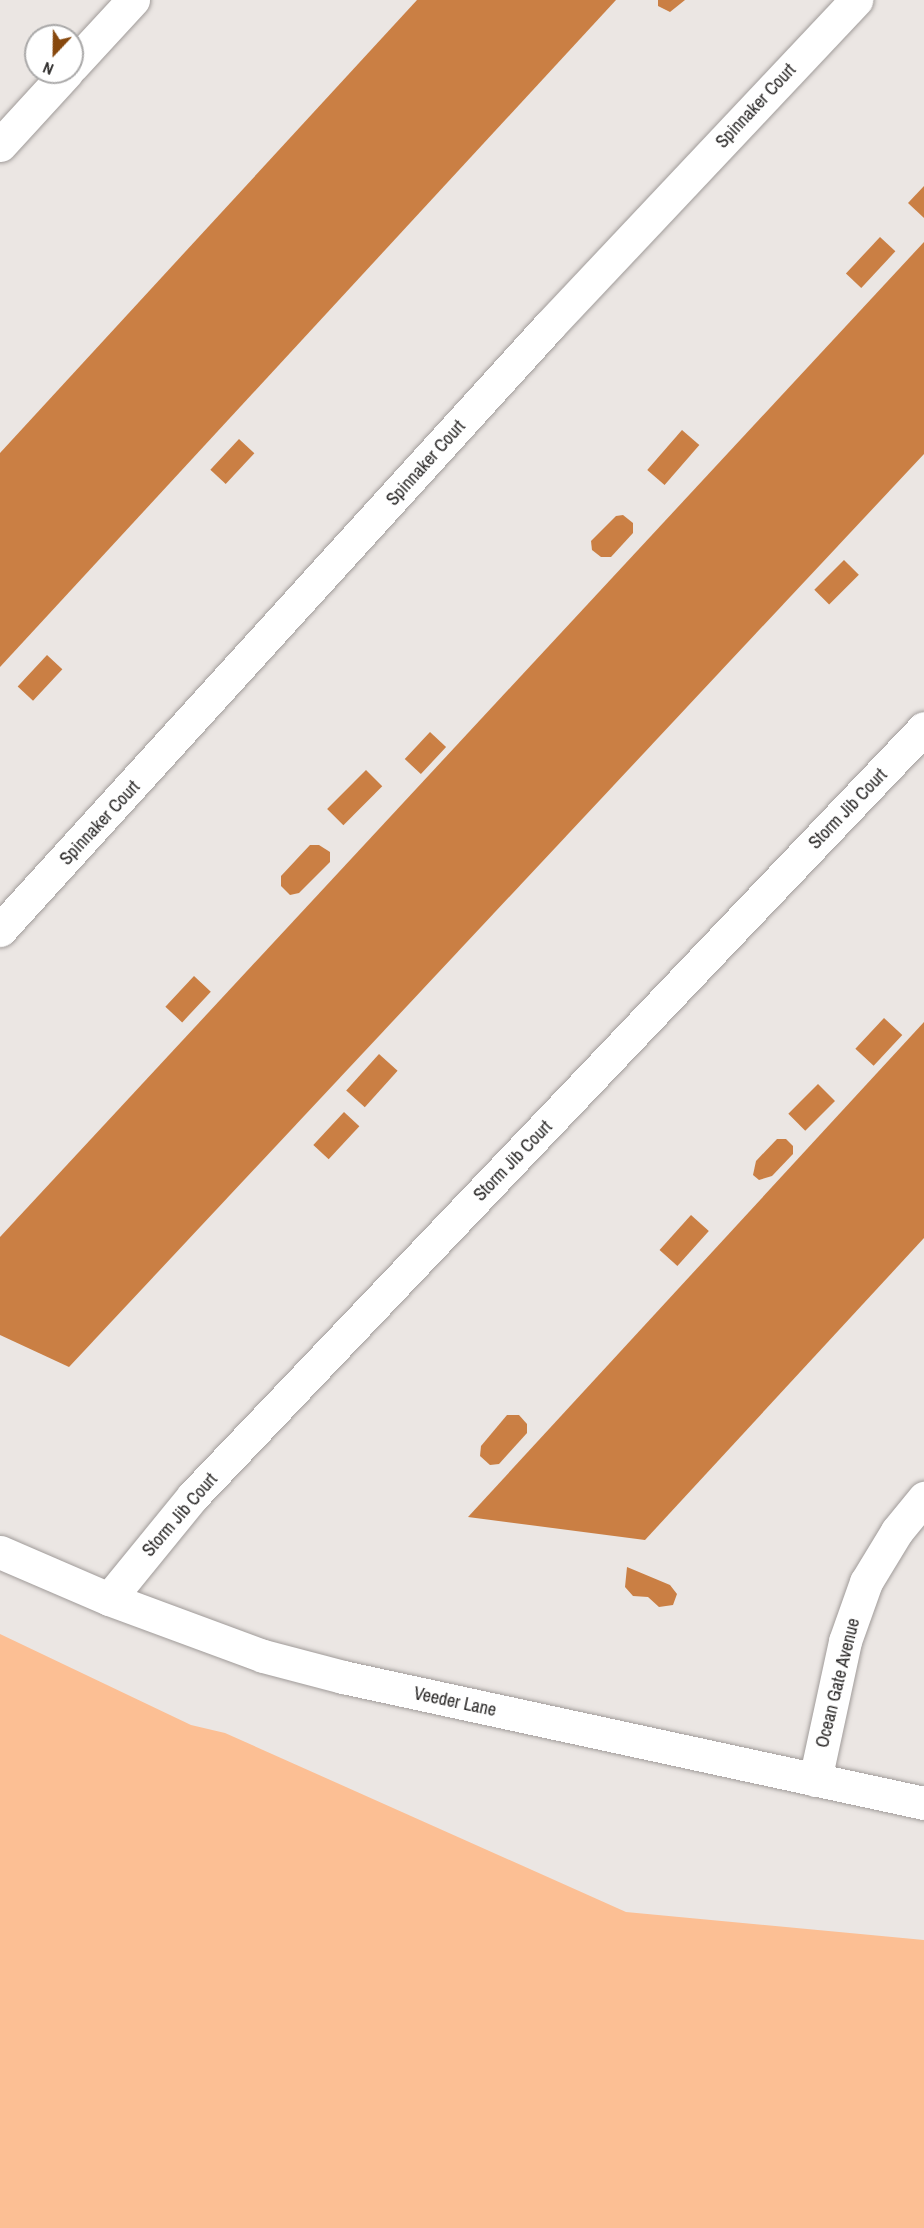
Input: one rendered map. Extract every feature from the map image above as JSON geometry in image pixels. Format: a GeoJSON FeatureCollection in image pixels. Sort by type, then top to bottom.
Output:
{"type":"FeatureCollection","features":[{"type":"Feature","properties":{"kind":"street"},"geometry":{"type":"LineString","coordinates":[[84,53],[133,0]]}},
{"type":"Feature","properties":{"kind":"street","name":"Spinnaker Court"},"geometry":{"type":"LineString","coordinates":[[0,930],[549,326],[856,0]]}},
{"type":"Feature","properties":{"kind":"street"},"geometry":{"type":"LineString","coordinates":[[0,145],[56,84]]}},
{"type":"Feature","properties":{"kind":"street","name":"Storm Jib Court"},"geometry":{"type":"LineString","coordinates":[[108,1599],[194,1496],[924,728]]}},
{"type":"Feature","properties":{"kind":"street","name":"Ocean Gate Avenue"},"geometry":{"type":"LineString","coordinates":[[815,1780],[845,1641],[866,1582],[897,1531],[924,1498]]}},
{"type":"Feature","properties":{"kind":"street","name":"Veeder Lane"},"geometry":{"type":"LineString","coordinates":[[0,1552],[108,1599],[263,1656],[344,1677],[924,1803]]}},
{"type":"Feature","properties":{"kind":"shaded area"},"geometry":{"type":"Polygon","coordinates":[[[417,0],[616,0],[0,667],[0,453],[417,0]]]}},
{"type":"Feature","properties":{"kind":"shaded area"},"geometry":{"type":"Polygon","coordinates":[[[658,0],[685,0],[670,12],[658,6],[658,0]]]}},
{"type":"Feature","properties":{"kind":"shaded area"},"geometry":{"type":"Polygon","coordinates":[[[924,186],[924,218],[908,203],[924,186]]]}},
{"type":"Feature","properties":{"kind":"shaded area"},"geometry":{"type":"Polygon","coordinates":[[[880,237],[895,251],[861,288],[846,274],[880,237]]]}},
{"type":"Feature","properties":{"kind":"shaded area"},"geometry":{"type":"Polygon","coordinates":[[[924,242],[924,454],[69,1367],[0,1335],[0,1237],[924,242]]]}},
{"type":"Feature","properties":{"kind":"shaded area"},"geometry":{"type":"Polygon","coordinates":[[[682,430],[699,445],[665,485],[647,470],[682,430]]]}},
{"type":"Feature","properties":{"kind":"shaded area"},"geometry":{"type":"Polygon","coordinates":[[[239,439],[254,453],[226,484],[210,470],[239,439]]]}},
{"type":"Feature","properties":{"kind":"shaded area"},"geometry":{"type":"Polygon","coordinates":[[[623,515],[633,523],[633,533],[611,557],[601,557],[592,550],[591,541],[616,516],[623,515]]]}},
{"type":"Feature","properties":{"kind":"shaded area"},"geometry":{"type":"Polygon","coordinates":[[[844,560],[859,575],[829,605],[814,590],[844,560]]]}},
{"type":"Feature","properties":{"kind":"shaded area"},"geometry":{"type":"Polygon","coordinates":[[[47,655],[62,669],[33,701],[18,686],[47,655]]]}},
{"type":"Feature","properties":{"kind":"shaded area"},"geometry":{"type":"Polygon","coordinates":[[[430,732],[446,747],[421,774],[405,759],[430,732]]]}},
{"type":"Feature","properties":{"kind":"shaded area"},"geometry":{"type":"Polygon","coordinates":[[[366,770],[382,786],[343,825],[327,809],[366,770]]]}},
{"type":"Feature","properties":{"kind":"shaded area"},"geometry":{"type":"Polygon","coordinates":[[[310,845],[319,845],[330,852],[330,862],[299,893],[290,895],[281,886],[281,876],[310,845]]]}},
{"type":"Feature","properties":{"kind":"shaded area"},"geometry":{"type":"Polygon","coordinates":[[[194,976],[211,992],[182,1022],[165,1007],[194,976]]]}},
{"type":"Feature","properties":{"kind":"shaded area"},"geometry":{"type":"Polygon","coordinates":[[[884,1018],[902,1035],[874,1066],[855,1049],[884,1018]]]}},
{"type":"Feature","properties":{"kind":"shaded area"},"geometry":{"type":"Polygon","coordinates":[[[924,1022],[924,1238],[645,1540],[468,1517],[924,1022]]]}},
{"type":"Feature","properties":{"kind":"shaded area"},"geometry":{"type":"Polygon","coordinates":[[[379,1054],[398,1071],[365,1107],[346,1090],[379,1054]]]}},
{"type":"Feature","properties":{"kind":"shaded area"},"geometry":{"type":"Polygon","coordinates":[[[818,1084],[835,1101],[805,1131],[788,1114],[818,1084]]]}},
{"type":"Feature","properties":{"kind":"shaded area"},"geometry":{"type":"Polygon","coordinates":[[[344,1112],[359,1126],[329,1159],[313,1145],[344,1112]]]}},
{"type":"Feature","properties":{"kind":"shaded area"},"geometry":{"type":"Polygon","coordinates":[[[777,1139],[786,1139],[793,1146],[793,1154],[772,1176],[759,1180],[753,1175],[756,1161],[777,1139]]]}},
{"type":"Feature","properties":{"kind":"shaded area"},"geometry":{"type":"Polygon","coordinates":[[[691,1215],[709,1231],[677,1266],[660,1250],[691,1215]]]}},
{"type":"Feature","properties":{"kind":"shaded area"},"geometry":{"type":"Polygon","coordinates":[[[507,1415],[519,1415],[527,1424],[527,1433],[499,1464],[490,1465],[480,1456],[481,1446],[507,1415]]]}},
{"type":"Feature","properties":{"kind":"shaded area"},"geometry":{"type":"Polygon","coordinates":[[[627,1567],[670,1585],[677,1594],[673,1605],[659,1607],[648,1597],[633,1596],[625,1587],[627,1567]]]}},
{"type":"Feature","properties":{"kind":"shaded area"},"geometry":{"type":"Polygon","coordinates":[[[0,1634],[191,1725],[225,1733],[626,1912],[924,1940],[924,2228],[0,2228],[0,1634]]]}}]}
